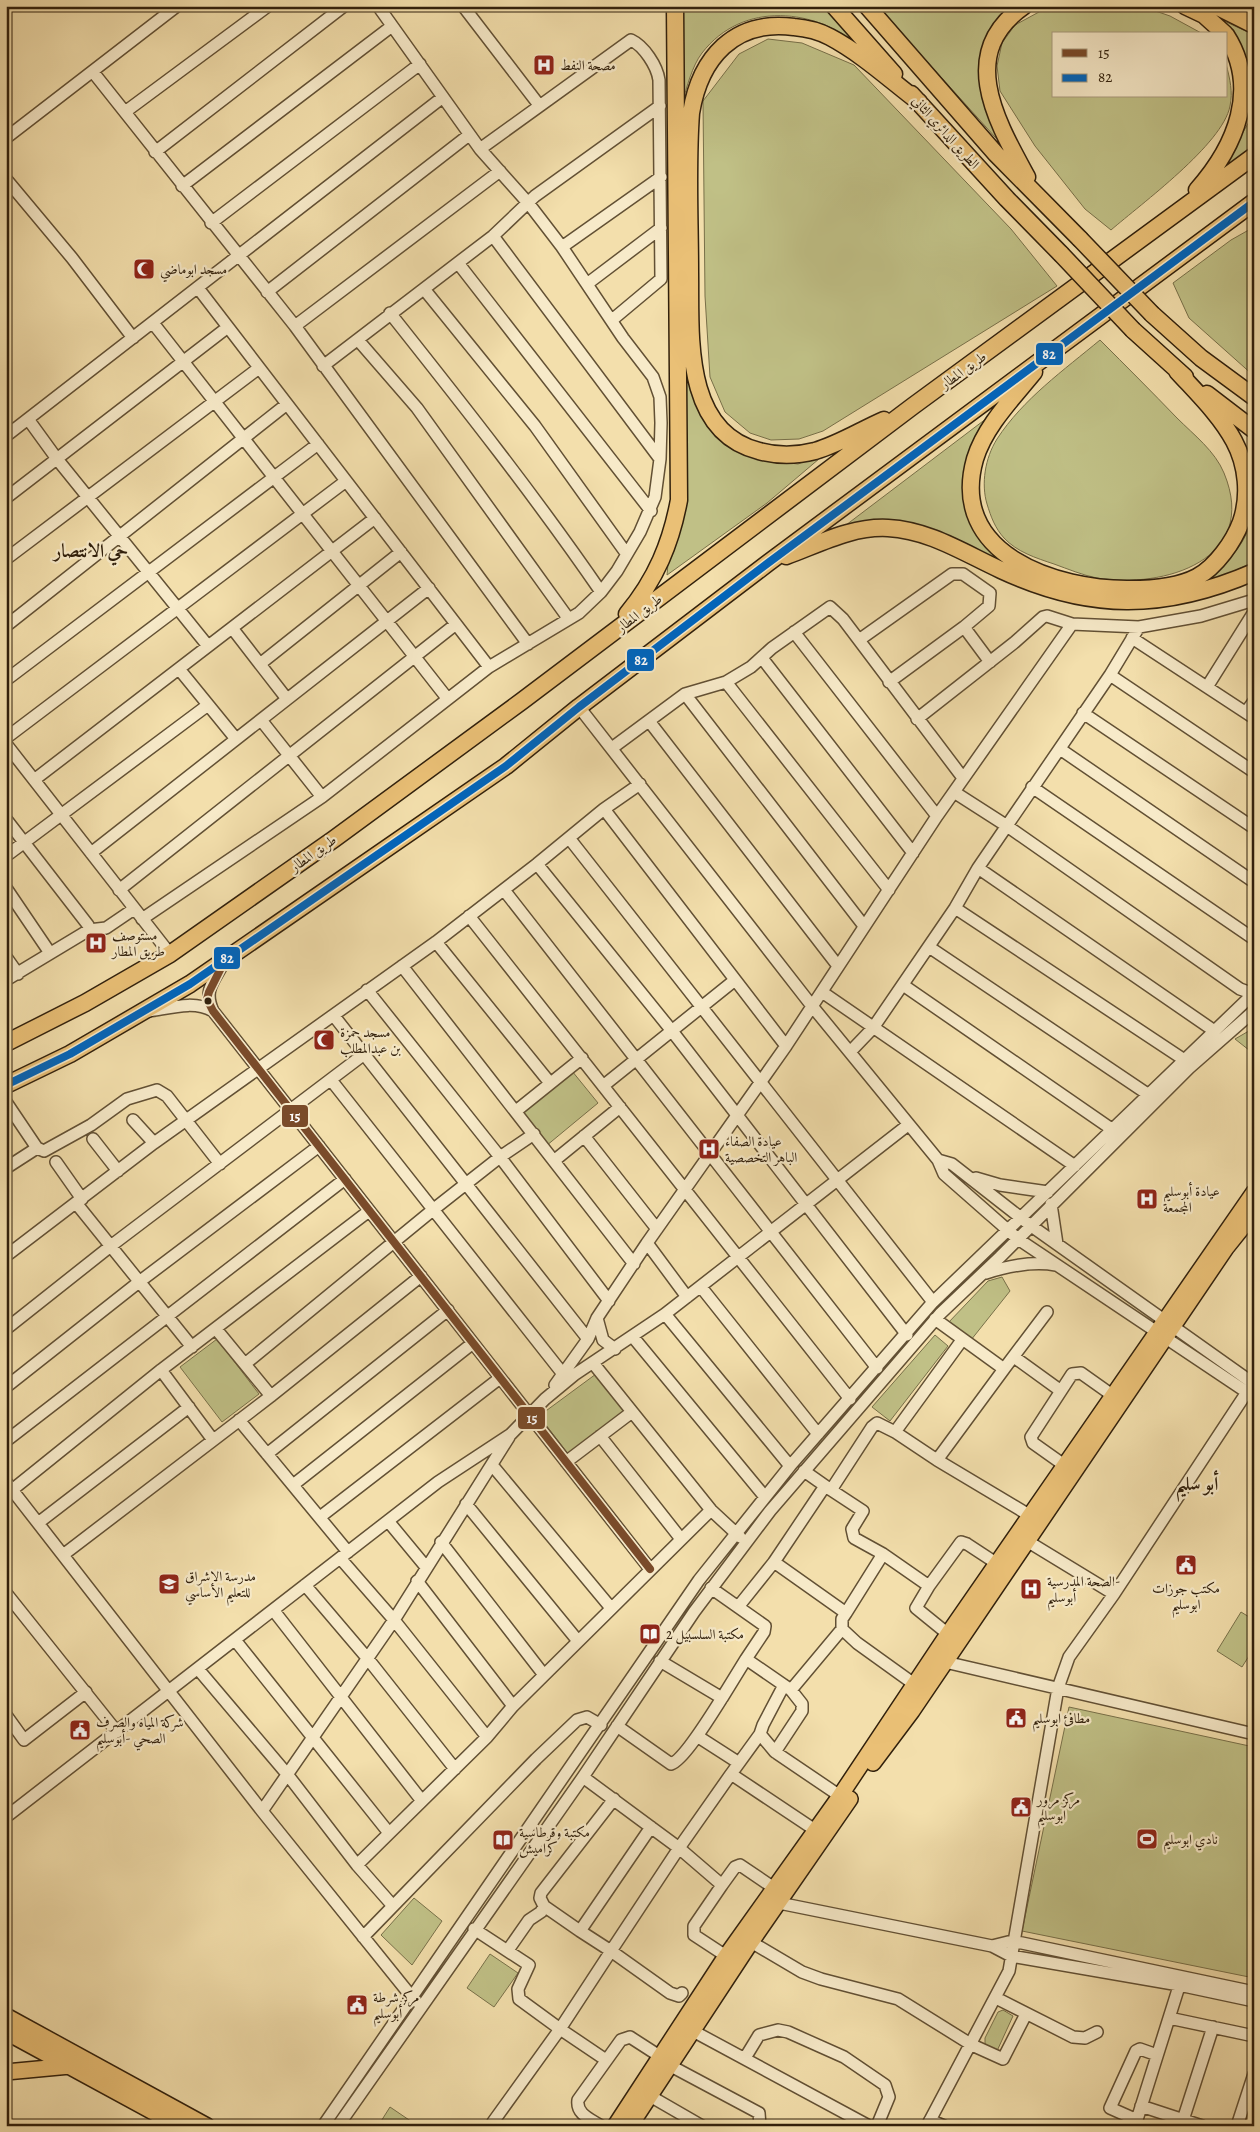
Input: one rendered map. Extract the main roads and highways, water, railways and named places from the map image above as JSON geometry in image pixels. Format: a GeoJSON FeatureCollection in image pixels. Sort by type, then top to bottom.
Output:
{"type":"FeatureCollection","features":[{"type":"Feature","properties":{"kind":"highway"},"geometry":{"type":"LineString","coordinates":[[610,634],[641,596],[663,558],[673,529],[678,500],[676,6]]}},
{"type":"Feature","properties":{"kind":"highway","name":"الطريق الدائري الثاني"},"geometry":{"type":"LineString","coordinates":[[834,6],[1007,199],[1134,330],[1177,371]]}},
{"type":"Feature","properties":{"kind":"highway","name":"الطريق الدائري الثاني"},"geometry":{"type":"LineString","coordinates":[[867,6],[1037,197],[1152,314],[1201,358],[1254,397]]}},
{"type":"Feature","properties":{"kind":"highway"},"geometry":{"type":"LineString","coordinates":[[1024,6],[1008,20],[997,35],[991,49],[987,76],[991,102],[998,123],[1037,197]]}},
{"type":"Feature","properties":{"kind":"highway"},"geometry":{"type":"LineString","coordinates":[[1184,6],[1204,15],[1224,32]]}},
{"type":"Feature","properties":{"kind":"highway"},"geometry":{"type":"LineString","coordinates":[[1216,6],[1254,24]]}},
{"type":"Feature","properties":{"kind":"highway"},"geometry":{"type":"LineString","coordinates":[[913,406],[838,443],[814,451],[788,455],[772,454],[750,449],[736,441],[718,425],[705,407],[697,387],[692,363],[689,135],[695,90],[702,73],[717,51],[734,38],[756,28],[780,25],[808,29],[829,36],[919,102]]}},
{"type":"Feature","properties":{"kind":"highway"},"geometry":{"type":"LineString","coordinates":[[1175,214],[1211,174],[1233,141],[1247,106],[1245,66],[1236,46],[1228,36]]}},
{"type":"Feature","properties":{"kind":"highway","name":"طريق المطار"},"geometry":{"type":"LineString","coordinates":[[6,1043],[85,1003],[170,954],[334,839],[913,406],[1254,156]]}},
{"type":"Feature","properties":{"kind":"highway"},"geometry":{"type":"LineString","coordinates":[[6,1085],[70,1054],[190,984],[316,899],[506,766],[579,707],[768,563],[1254,202]]}},
{"type":"Feature","properties":{"kind":"highway"},"geometry":{"type":"LineString","coordinates":[[1050,353],[983,440],[975,459],[971,481],[972,497],[976,515],[985,533],[1008,557],[1029,569],[1056,580],[1090,587],[1147,589],[1197,577],[1221,555],[1240,525],[1245,510],[1246,494],[1246,475],[1241,457],[1234,440],[1217,416],[1177,371]]}},
{"type":"Feature","properties":{"kind":"highway"},"geometry":{"type":"LineString","coordinates":[[1177,371],[1254,430]]}},
{"type":"Feature","properties":{"kind":"highway"},"geometry":{"type":"LineString","coordinates":[[768,563],[841,534],[887,528],[930,536],[1035,584],[1084,598],[1120,602],[1159,600],[1191,593],[1254,572]]}},
{"type":"Feature","properties":{"kind":"main road"},"geometry":{"type":"LineString","coordinates":[[615,2126],[665,2061],[706,2000],[780,1903],[907,1708],[914,1684],[1029,1515],[1043,1506],[1165,1330],[1254,1192]]}},
{"type":"Feature","properties":{"kind":"main road"},"geometry":{"type":"LineString","coordinates":[[630,2126],[650,2096],[665,2061],[693,2031],[726,1956],[840,1796],[907,1708],[945,1662],[1028,1541],[1064,1465],[1112,1395],[1165,1330],[1254,1213]]}},
{"type":"Feature","properties":{"kind":"main road"},"geometry":{"type":"LineString","coordinates":[[6,2016],[207,2126]]}},
{"type":"Feature","properties":{"kind":"main road"},"geometry":{"type":"LineString","coordinates":[[6,2032],[180,2126]]}},
{"type":"Feature","properties":{"kind":"main road"},"geometry":{"type":"LineString","coordinates":[[6,2072],[70,2066]]}},
{"type":"Feature","properties":{"kind":"place","name":"مصحة النفط"},"geometry":{"type":"Point","coordinates":[544,65]}},
{"type":"Feature","properties":{"kind":"place","name":"مسجد ابوماضي"},"geometry":{"type":"Point","coordinates":[144,269]}},
{"type":"Feature","properties":{"kind":"place","name":"مستوصف طريق المطار"},"geometry":{"type":"Point","coordinates":[96,943]}},
{"type":"Feature","properties":{"kind":"place","name":"مسجد حمزة بن عبدالمطلب"},"geometry":{"type":"Point","coordinates":[324,1040]}},
{"type":"Feature","properties":{"kind":"place","name":"عيادة الصفاء الباهر التخصصية"},"geometry":{"type":"Point","coordinates":[709,1149]}},
{"type":"Feature","properties":{"kind":"place","name":"عيادة أبوسليم المجمعة"},"geometry":{"type":"Point","coordinates":[1147,1199]}},
{"type":"Feature","properties":{"kind":"place","name":"مكتب جوزات ابوسليم"},"geometry":{"type":"Point","coordinates":[1186,1565]}},
{"type":"Feature","properties":{"kind":"place","name":"مدرسة الاشراق للتعليم الأساسي"},"geometry":{"type":"Point","coordinates":[169,1584]}},
{"type":"Feature","properties":{"kind":"place","name":"الصحة المدرسية- أبوسليم"},"geometry":{"type":"Point","coordinates":[1031,1589]}},
{"type":"Feature","properties":{"kind":"place","name":"مكتبة السلسبيل 2"},"geometry":{"type":"Point","coordinates":[650,1634]}},
{"type":"Feature","properties":{"kind":"place","name":"مطافئ ابوسليم"},"geometry":{"type":"Point","coordinates":[1016,1718]}},
{"type":"Feature","properties":{"kind":"place","name":"شركة المياه والصرف الصحي -أبوسليم"},"geometry":{"type":"Point","coordinates":[80,1730]}},
{"type":"Feature","properties":{"kind":"place","name":"مركز مرور ابوسليم"},"geometry":{"type":"Point","coordinates":[1021,1807]}},
{"type":"Feature","properties":{"kind":"place","name":"نادي ابوسليم"},"geometry":{"type":"Point","coordinates":[1147,1839]}},
{"type":"Feature","properties":{"kind":"place","name":"مكتبة وقرطاسية كراميش"},"geometry":{"type":"Point","coordinates":[503,1840]}},
{"type":"Feature","properties":{"kind":"place","name":"مركز شرطة أبوسليم"},"geometry":{"type":"Point","coordinates":[357,2005]}},
{"type":"Feature","properties":{"kind":"district","name":"حي الانتصار"},"geometry":{"type":"Point","coordinates":[91,550]}},
{"type":"Feature","properties":{"kind":"district","name":"أبو سليم"},"geometry":{"type":"Point","coordinates":[1197,1483]}}]}
